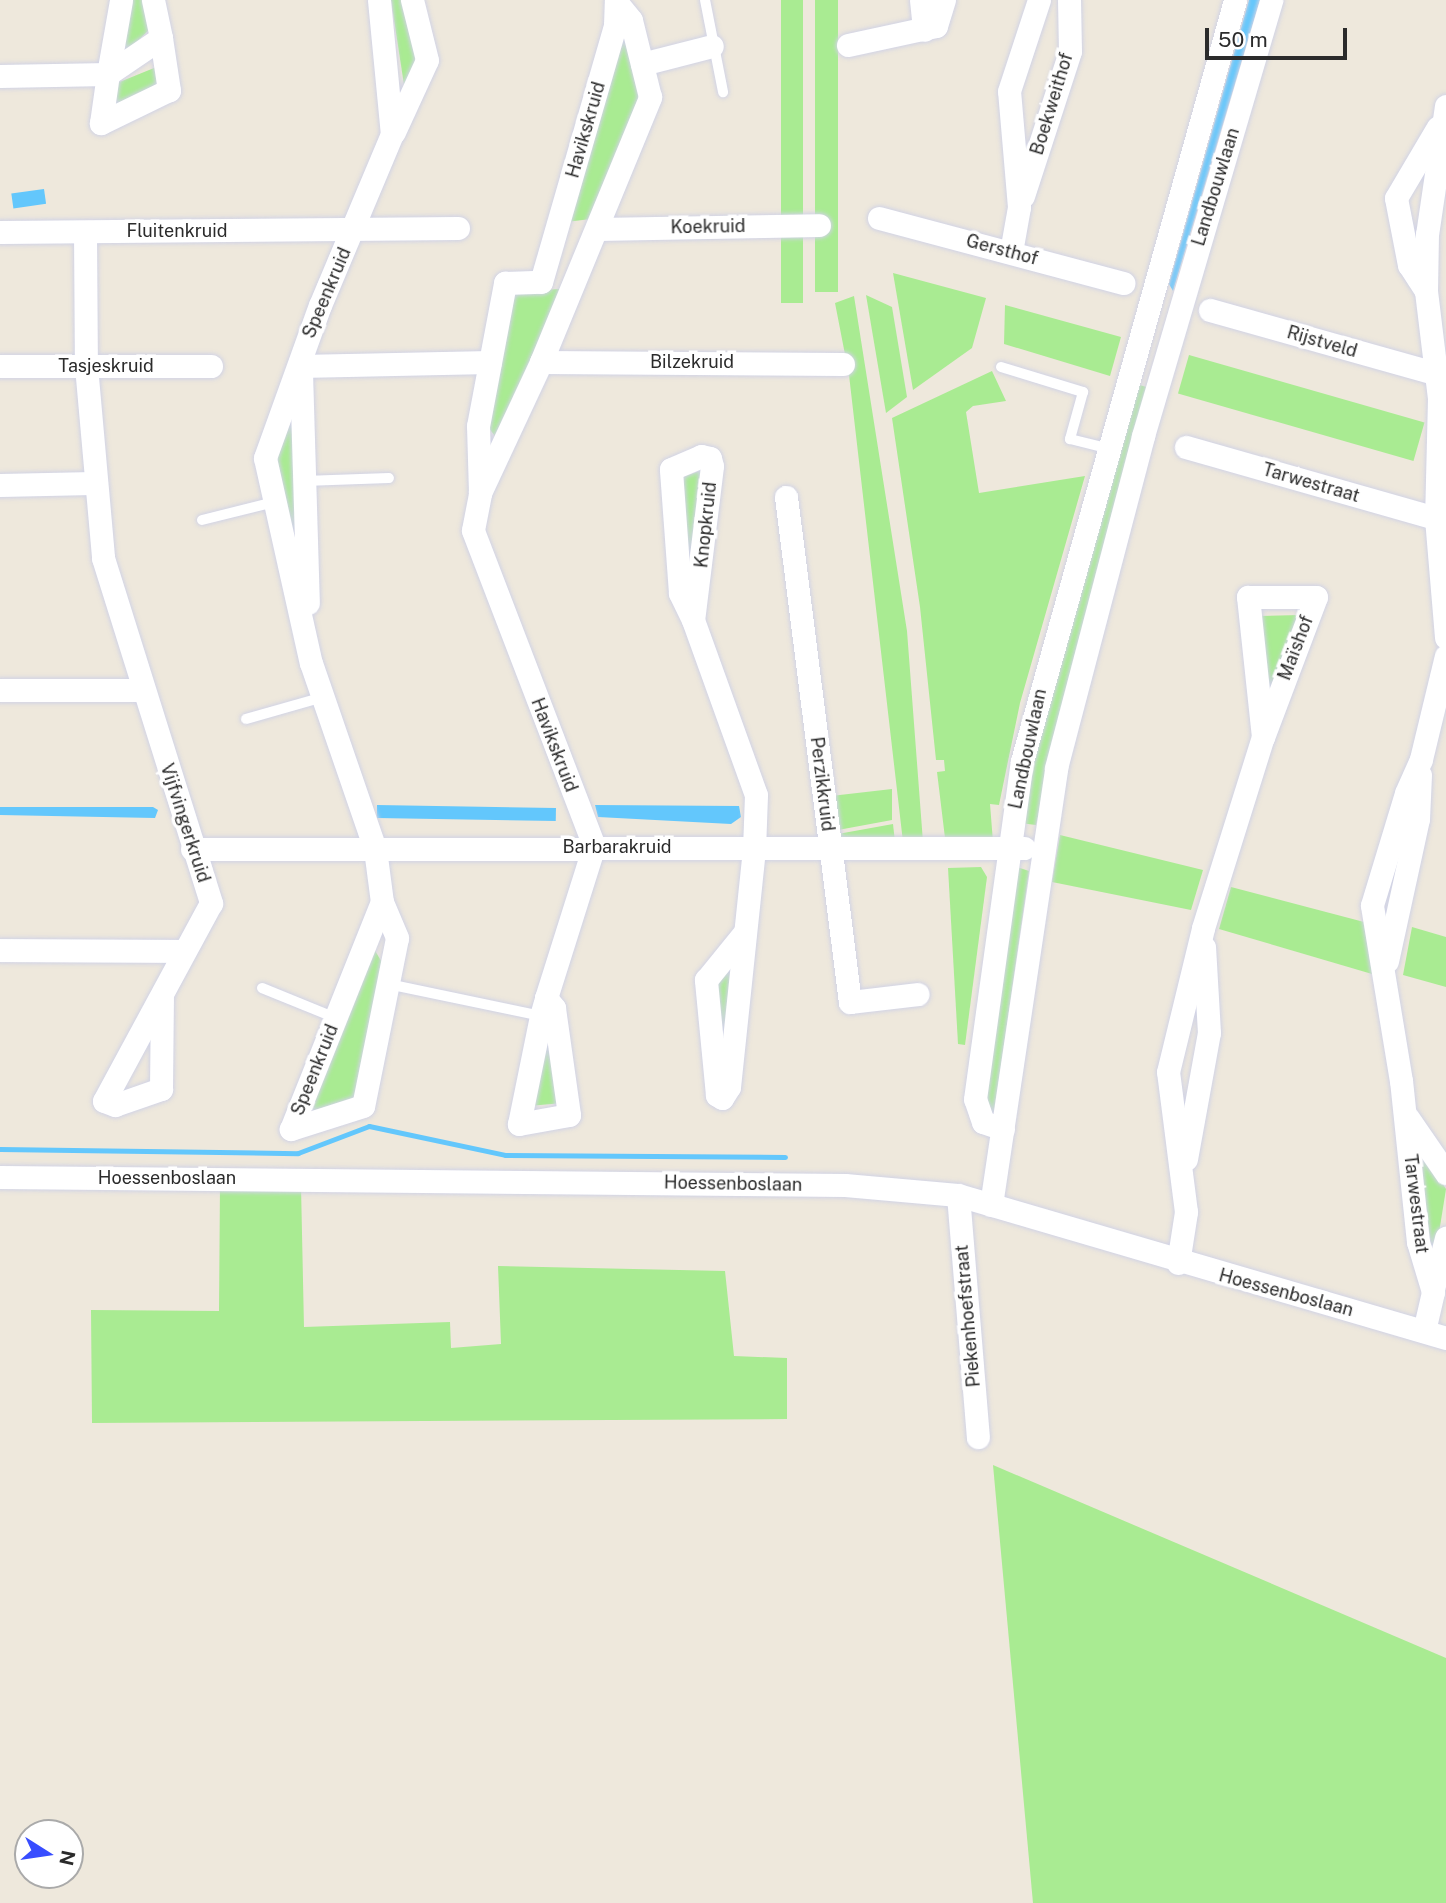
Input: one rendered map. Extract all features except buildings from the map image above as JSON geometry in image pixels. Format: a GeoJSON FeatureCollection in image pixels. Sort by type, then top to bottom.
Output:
{"type":"FeatureCollection","features":[{"type":"Feature","properties":{"kind":"street"},"geometry":{"type":"LineString","coordinates":[[121,0],[102,123],[169,90],[153,0]]}},
{"type":"Feature","properties":{"kind":"street","name":"Speenkruid"},"geometry":{"type":"LineString","coordinates":[[379,0],[392,134]]}},
{"type":"Feature","properties":{"kind":"street","name":"Speenkruid"},"geometry":{"type":"LineString","coordinates":[[382,902],[291,1129],[363,1106],[397,938],[382,902],[374,849],[309,656],[265,458],[300,361],[392,134],[427,60],[412,0]]}},
{"type":"Feature","properties":{"kind":"street"},"geometry":{"type":"LineString","coordinates":[[921,0],[925,30]]}},
{"type":"Feature","properties":{"kind":"street"},"geometry":{"type":"LineString","coordinates":[[848,45],[936,26],[944,0]]}},
{"type":"Feature","properties":{"kind":"street","name":"Boekweithof"},"geometry":{"type":"LineString","coordinates":[[1019,206],[1009,91],[1039,0]]}},
{"type":"Feature","properties":{"kind":"street","name":"Boekweithof"},"geometry":{"type":"LineString","coordinates":[[1011,252],[1019,206],[1070,51],[1069,0]]}},
{"type":"Feature","properties":{"kind":"street","name":"Landbouwlaan"},"geometry":{"type":"LineString","coordinates":[[1003,1129],[983,1122],[975,1099],[1022,761],[1039,689],[1235,0]]}},
{"type":"Feature","properties":{"kind":"street","name":"Landbouwlaan"},"geometry":{"type":"LineString","coordinates":[[991,1205],[1041,850],[1074,688],[1270,0]]}},
{"type":"Feature","properties":{"kind":"street","name":"Havikskruid"},"geometry":{"type":"LineString","coordinates":[[594,846],[473,530],[481,493],[541,362],[650,97],[631,20],[617,1]]}},
{"type":"Feature","properties":{"kind":"street","name":"Havikskruid"},"geometry":{"type":"LineString","coordinates":[[481,493],[478,426],[505,283],[541,282],[615,24],[617,1]]}},
{"type":"Feature","properties":{"kind":"street"},"geometry":{"type":"LineString","coordinates":[[0,76],[108,74],[160,38]]}},
{"type":"Feature","properties":{"kind":"street"},"geometry":{"type":"LineString","coordinates":[[642,64],[712,46]]}},
{"type":"Feature","properties":{"kind":"street"},"geometry":{"type":"LineString","coordinates":[[1445,111],[1427,234],[1426,291],[1439,398],[1436,518],[1446,638]]}},
{"type":"Feature","properties":{"kind":"street"},"geometry":{"type":"LineString","coordinates":[[1426,291],[1409,265],[1396,198],[1445,111]]}},
{"type":"Feature","properties":{"kind":"street","name":"Gersthof"},"geometry":{"type":"LineString","coordinates":[[879,218],[1124,283]]}},
{"type":"Feature","properties":{"kind":"street","name":"Koekruid"},"geometry":{"type":"LineString","coordinates":[[597,229],[819,225]]}},
{"type":"Feature","properties":{"kind":"street","name":"Speenkruid"},"geometry":{"type":"LineString","coordinates":[[354,230],[458,228]]}},
{"type":"Feature","properties":{"kind":"street","name":"Fluitenkruid"},"geometry":{"type":"LineString","coordinates":[[0,232],[354,230]]}},
{"type":"Feature","properties":{"kind":"street","name":"Vijfvingerkruid"},"geometry":{"type":"LineString","coordinates":[[85,232],[86,366],[93,483],[103,558],[211,903],[182,951],[162,998]]}},
{"type":"Feature","properties":{"kind":"street"},"geometry":{"type":"LineString","coordinates":[[549,256],[586,255]]}},
{"type":"Feature","properties":{"kind":"street","name":"Rijstveld"},"geometry":{"type":"LineString","coordinates":[[1210,310],[1434,373]]}},
{"type":"Feature","properties":{"kind":"street"},"geometry":{"type":"LineString","coordinates":[[300,361],[490,362]]}},
{"type":"Feature","properties":{"kind":"street","name":"Speenkruid"},"geometry":{"type":"LineString","coordinates":[[300,361],[309,656]]}},
{"type":"Feature","properties":{"kind":"street","name":"Bilzekruid"},"geometry":{"type":"LineString","coordinates":[[541,362],[842,364]]}},
{"type":"Feature","properties":{"kind":"street"},"geometry":{"type":"LineString","coordinates":[[1131,363],[1163,374]]}},
{"type":"Feature","properties":{"kind":"street","name":"Tasjeskruid"},"geometry":{"type":"LineString","coordinates":[[0,366],[211,366]]}},
{"type":"Feature","properties":{"kind":"street","name":"Tarwestraat"},"geometry":{"type":"LineString","coordinates":[[1186,447],[1436,518]]}},
{"type":"Feature","properties":{"kind":"street","name":"Knopkruid"},"geometry":{"type":"LineString","coordinates":[[693,620],[712,466],[710,458],[701,456],[671,468],[681,593],[756,795],[754,849],[729,1087],[722,1098],[717,1095],[706,980],[744,933]]}},
{"type":"Feature","properties":{"kind":"street"},"geometry":{"type":"LineString","coordinates":[[0,485],[93,483]]}},
{"type":"Feature","properties":{"kind":"street","name":"Perzikkruid"},"geometry":{"type":"LineString","coordinates":[[786,497],[850,1002],[918,994]]}},
{"type":"Feature","properties":{"kind":"street","name":"Maïshof"},"geometry":{"type":"LineString","coordinates":[[1178,1263],[1186,1212],[1168,1072],[1203,928],[1263,737],[1315,597],[1248,597],[1263,737]]}},
{"type":"Feature","properties":{"kind":"street","name":"Tarwestraat"},"geometry":{"type":"LineString","coordinates":[[1433,1292],[1418,1242],[1405,1115],[1372,905],[1406,793],[1422,759],[1446,656]]}},
{"type":"Feature","properties":{"kind":"street"},"geometry":{"type":"LineString","coordinates":[[0,690],[143,690]]}},
{"type":"Feature","properties":{"kind":"street"},"geometry":{"type":"LineString","coordinates":[[543,1007],[594,846]]}},
{"type":"Feature","properties":{"kind":"street","name":"Barbarakruid"},"geometry":{"type":"LineString","coordinates":[[192,849],[594,846],[831,850],[1009,847],[1041,850]]}},
{"type":"Feature","properties":{"kind":"street","name":"Maïshof"},"geometry":{"type":"LineString","coordinates":[[1182,1182],[1209,1033],[1203,928]]}},
{"type":"Feature","properties":{"kind":"street"},"geometry":{"type":"LineString","coordinates":[[0,950],[182,951]]}},
{"type":"Feature","properties":{"kind":"street","name":"Tarwestraat"},"geometry":{"type":"LineString","coordinates":[[1405,1115],[1446,1172]]}},
{"type":"Feature","properties":{"kind":"street","name":"Hoessenboslaan"},"geometry":{"type":"LineString","coordinates":[[0,1177],[845,1185],[958,1195],[1178,1263],[1446,1338]]}},
{"type":"Feature","properties":{"kind":"street","name":"Piekenhoefstraat"},"geometry":{"type":"LineString","coordinates":[[958,1195],[978,1437]]}},
{"type":"Feature","properties":{"kind":"street","name":"Tarwestraat"},"geometry":{"type":"LineString","coordinates":[[1424,1331],[1446,1238]]}},
{"type":"Feature","properties":{"kind":"lane"},"geometry":{"type":"LineString","coordinates":[[705,0],[723,92]]}},
{"type":"Feature","properties":{"kind":"lane"},"geometry":{"type":"LineString","coordinates":[[1000,368],[1083,392],[1070,439],[1107,448]]}},
{"type":"Feature","properties":{"kind":"lane"},"geometry":{"type":"LineString","coordinates":[[304,481],[390,478]]}},
{"type":"Feature","properties":{"kind":"lane"},"geometry":{"type":"LineString","coordinates":[[202,520],[274,502]]}},
{"type":"Feature","properties":{"kind":"lane"},"geometry":{"type":"LineString","coordinates":[[246,719],[323,697]]}},
{"type":"Feature","properties":{"kind":"lane"},"geometry":{"type":"LineString","coordinates":[[388,984],[543,1007]]}},
{"type":"Feature","properties":{"kind":"lane"},"geometry":{"type":"LineString","coordinates":[[262,988],[336,1018]]}},
{"type":"Feature","properties":{"kind":"green space"},"geometry":{"type":"Polygon","coordinates":[[[129,0],[149,0],[153,26],[121,57],[129,0]]]}},
{"type":"Feature","properties":{"kind":"green space"},"geometry":{"type":"Polygon","coordinates":[[[391,0],[406,0],[421,59],[406,98],[391,0]]]}},
{"type":"Feature","properties":{"kind":"green space"},"geometry":{"type":"Polygon","coordinates":[[[781,0],[803,0],[803,303],[781,303],[781,0]]]}},
{"type":"Feature","properties":{"kind":"green space"},"geometry":{"type":"Polygon","coordinates":[[[815,0],[838,0],[838,292],[815,292],[815,0]]]}},
{"type":"Feature","properties":{"kind":"green space"},"geometry":{"type":"Polygon","coordinates":[[[622,33],[642,95],[591,219],[566,222],[622,33]]]}},
{"type":"Feature","properties":{"kind":"green space"},"geometry":{"type":"Polygon","coordinates":[[[159,66],[162,81],[113,111],[117,83],[159,66]]]}},
{"type":"Feature","properties":{"kind":"green space"},"geometry":{"type":"Polygon","coordinates":[[[893,273],[986,298],[972,348],[913,390],[893,273]]]}},
{"type":"Feature","properties":{"kind":"green space"},"geometry":{"type":"Polygon","coordinates":[[[562,289],[499,441],[487,426],[512,291],[562,289]]]}},
{"type":"Feature","properties":{"kind":"green space"},"geometry":{"type":"Polygon","coordinates":[[[866,295],[892,307],[907,397],[886,413],[866,295]]]}},
{"type":"Feature","properties":{"kind":"green space"},"geometry":{"type":"Polygon","coordinates":[[[854,296],[907,631],[923,842],[903,842],[849,375],[835,303],[854,296]]]}},
{"type":"Feature","properties":{"kind":"green space"},"geometry":{"type":"Polygon","coordinates":[[[1005,305],[1121,337],[1110,376],[1004,344],[1005,305]]]}},
{"type":"Feature","properties":{"kind":"green space"},"geometry":{"type":"Polygon","coordinates":[[[1189,355],[1425,423],[1413,461],[1178,393],[1189,355]]]}},
{"type":"Feature","properties":{"kind":"green space"},"geometry":{"type":"Polygon","coordinates":[[[992,371],[1006,401],[973,406],[966,412],[979,493],[1085,476],[1020,703],[999,805],[990,804],[993,842],[945,838],[937,772],[945,771],[944,760],[936,760],[920,607],[892,418],[992,371]]]}},
{"type":"Feature","properties":{"kind":"green space"},"geometry":{"type":"Polygon","coordinates":[[[1133,383],[1153,389],[1091,602],[1036,825],[1020,823],[1027,762],[1133,383]]]}},
{"type":"Feature","properties":{"kind":"green space"},"geometry":{"type":"Polygon","coordinates":[[[294,401],[299,573],[273,457],[294,401]]]}},
{"type":"Feature","properties":{"kind":"green space"},"geometry":{"type":"Polygon","coordinates":[[[705,469],[688,593],[683,477],[705,469]]]}},
{"type":"Feature","properties":{"kind":"green space"},"geometry":{"type":"Polygon","coordinates":[[[1300,615],[1266,701],[1258,616],[1300,615]]]}},
{"type":"Feature","properties":{"kind":"green space"},"geometry":{"type":"Polygon","coordinates":[[[892,789],[892,820],[838,830],[831,796],[892,789]]]}},
{"type":"Feature","properties":{"kind":"green space"},"geometry":{"type":"Polygon","coordinates":[[[893,824],[895,842],[836,840],[838,834],[893,824]]]}},
{"type":"Feature","properties":{"kind":"green space"},"geometry":{"type":"Polygon","coordinates":[[[1060,835],[1203,870],[1191,910],[1052,882],[1060,835]]]}},
{"type":"Feature","properties":{"kind":"green space"},"geometry":{"type":"Polygon","coordinates":[[[1014,866],[1029,871],[994,1115],[984,1113],[1014,866]]]}},
{"type":"Feature","properties":{"kind":"green space"},"geometry":{"type":"Polygon","coordinates":[[[981,867],[987,877],[965,1045],[958,1044],[948,868],[981,867]]]}},
{"type":"Feature","properties":{"kind":"green space"},"geometry":{"type":"Polygon","coordinates":[[[1231,887],[1364,922],[1372,974],[1219,929],[1231,887]]]}},
{"type":"Feature","properties":{"kind":"green space"},"geometry":{"type":"Polygon","coordinates":[[[1412,927],[1446,937],[1446,987],[1403,975],[1412,927]]]}},
{"type":"Feature","properties":{"kind":"green space"},"geometry":{"type":"Polygon","coordinates":[[[371,944],[386,969],[354,1100],[303,1113],[371,944]]]}},
{"type":"Feature","properties":{"kind":"green space"},"geometry":{"type":"Polygon","coordinates":[[[734,957],[724,1044],[714,981],[734,957]]]}},
{"type":"Feature","properties":{"kind":"green space"},"geometry":{"type":"Polygon","coordinates":[[[547,1019],[563,1103],[529,1106],[547,1019]]]}},
{"type":"Feature","properties":{"kind":"green space"},"geometry":{"type":"Polygon","coordinates":[[[1416,1142],[1446,1189],[1434,1264],[1416,1142]]]}},
{"type":"Feature","properties":{"kind":"green space"},"geometry":{"type":"Polygon","coordinates":[[[220,1184],[301,1186],[304,1327],[450,1322],[451,1348],[501,1344],[498,1266],[725,1271],[734,1356],[787,1358],[787,1419],[92,1423],[91,1310],[219,1311],[220,1184]]]}},
{"type":"Feature","properties":{"kind":"green space"},"geometry":{"type":"Polygon","coordinates":[[[993,1465],[1446,1658],[1446,1903],[1033,1903],[993,1465]]]}},
{"type":"Feature","properties":{"kind":"water"},"geometry":{"type":"Polygon","coordinates":[[[1249,0],[1260,0],[1173,291],[1169,284],[1249,0]]]}},
{"type":"Feature","properties":{"kind":"water"},"geometry":{"type":"Polygon","coordinates":[[[44,189],[46,204],[13,208],[11,194],[44,189]]]}},
{"type":"Feature","properties":{"kind":"water"},"geometry":{"type":"Polygon","coordinates":[[[377,805],[556,808],[556,821],[377,818],[377,805]]]}},
{"type":"Feature","properties":{"kind":"water"},"geometry":{"type":"Polygon","coordinates":[[[595,805],[739,806],[741,817],[731,824],[598,817],[595,805]]]}},
{"type":"Feature","properties":{"kind":"water"},"geometry":{"type":"Polygon","coordinates":[[[0,807],[153,807],[158,810],[155,818],[0,815],[0,807]]]}},
{"type":"Feature","properties":{"kind":"waterway"},"geometry":{"type":"LineString","coordinates":[[0,1149],[298,1153],[369,1126],[505,1155],[785,1157]]}}]}
